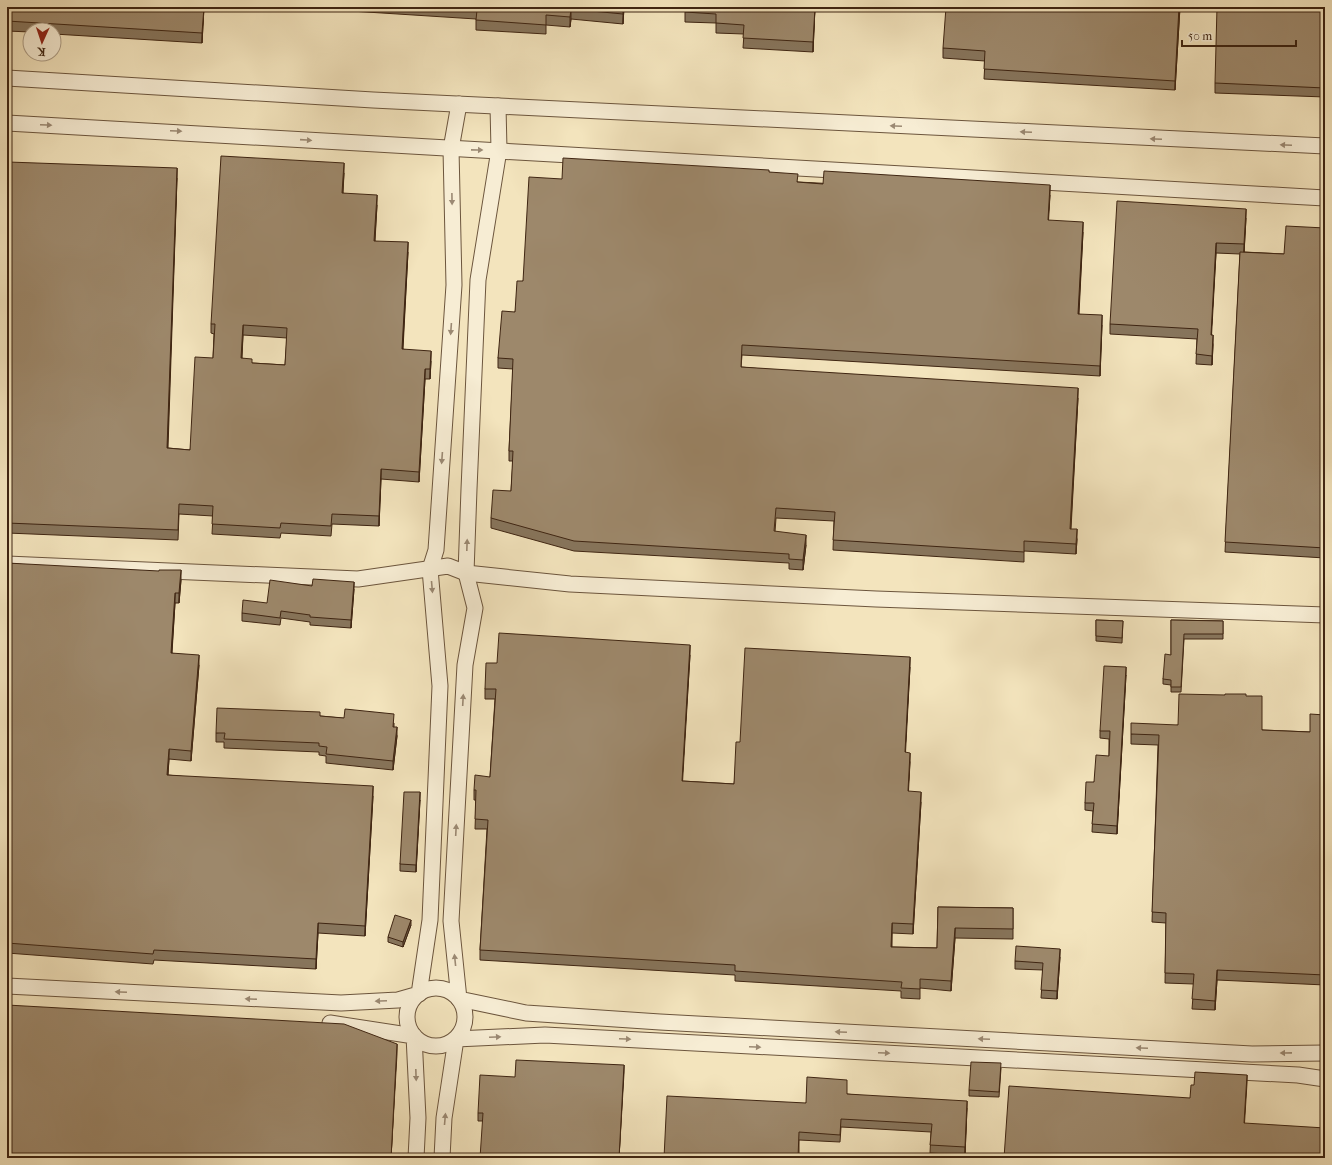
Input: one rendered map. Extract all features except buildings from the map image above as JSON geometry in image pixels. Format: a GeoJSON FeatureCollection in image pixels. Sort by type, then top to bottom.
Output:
{"type":"FeatureCollection","features":[{"type":"Feature","properties":{"kind":"street"},"geometry":{"type":"LineString","coordinates":[[7,78],[459,104],[1325,146]]}},
{"type":"Feature","properties":{"kind":"street"},"geometry":{"type":"LineString","coordinates":[[459,104],[451,149],[454,285],[436,550],[430,569],[440,686],[430,920],[419,994],[412,1000],[407,1019],[411,1032],[414,1036],[427,1045],[437,1046],[447,1044],[456,1039],[545,1035],[1166,1069],[1298,1074],[1325,1079]]}},
{"type":"Feature","properties":{"kind":"street"},"geometry":{"type":"LineString","coordinates":[[459,999],[451,921],[464,664],[475,608],[466,573],[478,280],[499,150],[498,106]]}},
{"type":"Feature","properties":{"kind":"street"},"geometry":{"type":"LineString","coordinates":[[7,123],[1325,198]]}},
{"type":"Feature","properties":{"kind":"street"},"geometry":{"type":"LineString","coordinates":[[7,564],[358,579],[448,566],[466,573],[570,584],[813,596],[1325,615]]}},
{"type":"Feature","properties":{"kind":"street"},"geometry":{"type":"LineString","coordinates":[[7,986],[341,1003],[398,1000],[435,988],[452,992],[459,999],[466,1015],[465,1025],[456,1039],[444,1118],[442,1158]]}},
{"type":"Feature","properties":{"kind":"street"},"geometry":{"type":"LineString","coordinates":[[459,999],[526,1013],[1252,1054],[1325,1053]]}},
{"type":"Feature","properties":{"kind":"street"},"geometry":{"type":"LineString","coordinates":[[317,1023],[414,1036]]}},
{"type":"Feature","properties":{"kind":"street"},"geometry":{"type":"LineString","coordinates":[[789,1048],[790,1029]]}},
{"type":"Feature","properties":{"kind":"street"},"geometry":{"type":"LineString","coordinates":[[414,1036],[418,1118],[416,1158]]}},
{"type":"Feature","properties":{"kind":"street"},"geometry":{"type":"LineString","coordinates":[[1002,1060],[1004,1040]]}},
{"type":"Feature","properties":{"kind":"street"},"geometry":{"type":"LineString","coordinates":[[1166,1069],[1167,1049]]}}]}
